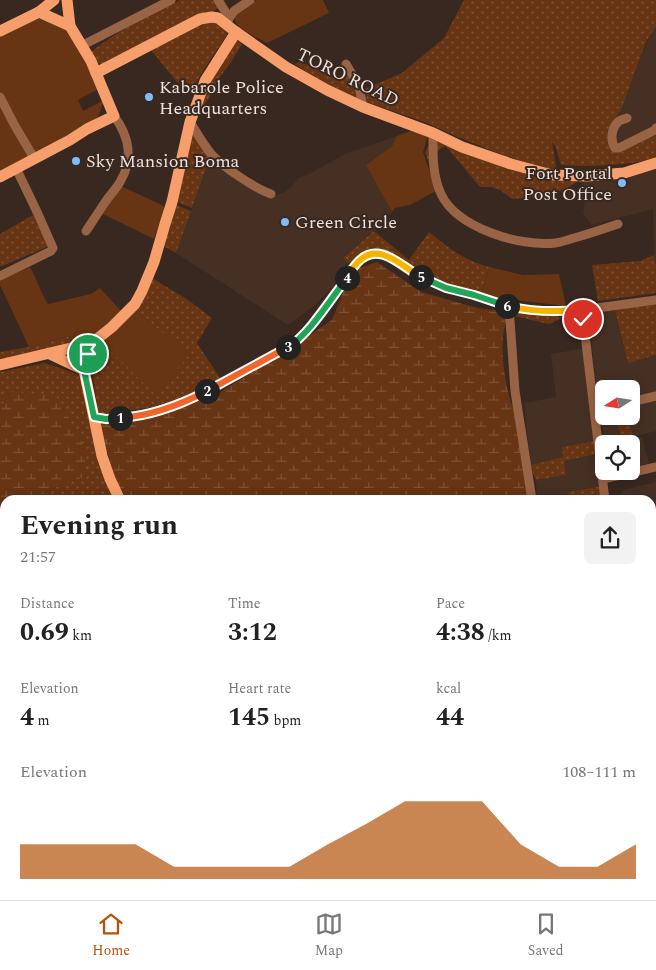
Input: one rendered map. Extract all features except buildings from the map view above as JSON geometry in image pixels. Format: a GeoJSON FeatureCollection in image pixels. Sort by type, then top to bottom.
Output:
{"type":"FeatureCollection","features":[{"type":"Feature","properties":{"kind":"main road"},"geometry":{"type":"LineString","coordinates":[[0,31],[39,12],[54,0]]}},
{"type":"Feature","properties":{"kind":"main road"},"geometry":{"type":"LineString","coordinates":[[0,177],[70,140],[86,129],[114,116],[83,46],[70,26],[66,0]]}},
{"type":"Feature","properties":{"kind":"main road"},"geometry":{"type":"LineString","coordinates":[[39,12],[70,26]]}},
{"type":"Feature","properties":{"kind":"main road"},"geometry":{"type":"LineString","coordinates":[[96,73],[200,19],[212,17],[226,23]]}},
{"type":"Feature","properties":{"kind":"main road","name":"TORO ROAD"},"geometry":{"type":"LineString","coordinates":[[226,23],[286,67],[327,90],[363,107],[433,133],[462,147],[511,164],[552,175],[587,176],[624,172],[656,163]]}},
{"type":"Feature","properties":{"kind":"main road"},"geometry":{"type":"LineString","coordinates":[[0,365],[92,343],[112,327],[135,304],[154,262],[172,202],[190,122],[205,81],[236,32]]}},
{"type":"Feature","properties":{"kind":"main road"},"geometry":{"type":"LineString","coordinates":[[92,343],[84,364],[84,370],[102,456],[118,495]]}},
{"type":"Feature","properties":{"kind":"main road"},"geometry":{"type":"LineString","coordinates":[[50,354],[84,370]]}},
{"type":"Feature","properties":{"kind":"street"},"geometry":{"type":"LineString","coordinates":[[83,46],[171,0]]}},
{"type":"Feature","properties":{"kind":"street"},"geometry":{"type":"LineString","coordinates":[[218,0],[224,11],[226,23]]}},
{"type":"Feature","properties":{"kind":"street"},"geometry":{"type":"LineString","coordinates":[[226,23],[234,10],[250,0]]}},
{"type":"Feature","properties":{"kind":"street"},"geometry":{"type":"LineString","coordinates":[[346,64],[359,86],[363,107]]}},
{"type":"Feature","properties":{"kind":"street"},"geometry":{"type":"LineString","coordinates":[[0,98],[34,158]]}},
{"type":"Feature","properties":{"kind":"street"},"geometry":{"type":"LineString","coordinates":[[86,231],[120,182],[128,165],[129,148],[114,116]]}},
{"type":"Feature","properties":{"kind":"street"},"geometry":{"type":"LineString","coordinates":[[627,118],[618,122],[613,129],[611,140],[614,148],[619,148],[656,128]]}},
{"type":"Feature","properties":{"kind":"street"},"geometry":{"type":"LineString","coordinates":[[190,122],[211,154],[224,166],[260,190],[271,194]]}},
{"type":"Feature","properties":{"kind":"street"},"geometry":{"type":"LineString","coordinates":[[433,133],[435,177],[442,196],[458,214],[473,226],[499,236],[523,241],[553,243],[618,224]]}},
{"type":"Feature","properties":{"kind":"street"},"geometry":{"type":"LineString","coordinates":[[0,276],[52,251],[53,248],[16,168]]}},
{"type":"Feature","properties":{"kind":"street"},"geometry":{"type":"LineString","coordinates":[[94,417],[106,419],[126,417],[147,414],[166,408],[198,396],[292,345],[311,325],[359,261],[372,253],[385,254],[412,272],[446,288],[529,310],[553,312],[582,310],[656,300]]}},
{"type":"Feature","properties":{"kind":"street"},"geometry":{"type":"LineString","coordinates":[[509,306],[515,391],[531,495]]}},
{"type":"Feature","properties":{"kind":"street"},"geometry":{"type":"LineString","coordinates":[[582,310],[595,387]]}},
{"type":"Feature","properties":{"kind":"street"},"geometry":{"type":"LineString","coordinates":[[640,400],[656,396]]}},
{"type":"Feature","properties":{"kind":"street"},"geometry":{"type":"LineString","coordinates":[[640,471],[656,467]]}},
{"type":"Feature","properties":{"kind":"street"},"geometry":{"type":"LineString","coordinates":[[603,480],[605,495]]}},
{"type":"Feature","properties":{"kind":"shaded area"},"geometry":{"type":"Polygon","coordinates":[[[656,27],[656,134],[614,153],[610,123],[621,109],[648,40],[656,27]]]}},
{"type":"Feature","properties":{"kind":"shaded area","name":"Green Circle"},"geometry":{"type":"Polygon","coordinates":[[[397,136],[392,146],[366,165],[392,212],[374,231],[343,258],[347,263],[337,283],[314,306],[288,325],[176,253],[208,163],[211,160],[272,197],[285,192],[298,178],[345,154],[397,136]]]}},
{"type":"Feature","properties":{"kind":"shaded area"},"geometry":{"type":"Polygon","coordinates":[[[656,166],[656,265],[653,209],[592,225],[583,213],[586,196],[581,185],[583,181],[656,166]]]}},
{"type":"Feature","properties":{"kind":"shaded area"},"geometry":{"type":"Polygon","coordinates":[[[615,310],[628,363],[656,355],[656,393],[640,397],[640,380],[596,380],[589,321],[591,316],[597,312],[615,310]]]}},
{"type":"Feature","properties":{"kind":"shaded area"},"geometry":{"type":"Polygon","coordinates":[[[586,348],[596,435],[595,442],[563,457],[531,465],[524,403],[556,397],[551,354],[586,348]]]}},
{"type":"Feature","properties":{"kind":"shaded area"},"geometry":{"type":"Polygon","coordinates":[[[656,400],[656,431],[633,435],[630,425],[640,425],[640,404],[656,400]]]}},
{"type":"Feature","properties":{"kind":"shaded area"},"geometry":{"type":"Polygon","coordinates":[[[602,425],[618,425],[620,435],[604,435],[602,425]]]}},
{"type":"Feature","properties":{"kind":"shaded area"},"geometry":{"type":"Polygon","coordinates":[[[642,437],[649,463],[640,466],[640,438],[642,437]]]}},
{"type":"Feature","properties":{"kind":"shaded area"},"geometry":{"type":"Polygon","coordinates":[[[595,455],[595,480],[603,480],[604,486],[582,495],[537,495],[536,480],[566,475],[564,461],[595,455]]]}},
{"type":"Feature","properties":{"kind":"shaded area"},"geometry":{"type":"Polygon","coordinates":[[[656,482],[656,495],[620,495],[623,490],[656,482]]]}},
{"type":"Feature","properties":{"kind":"green space"},"geometry":{"type":"Polygon","coordinates":[[[180,0],[215,0],[218,8],[193,17],[110,63],[100,64],[92,58],[91,52],[112,37],[180,0]]]}},
{"type":"Feature","properties":{"kind":"green space"},"geometry":{"type":"Polygon","coordinates":[[[257,0],[323,0],[329,13],[267,43],[243,30],[235,20],[240,10],[257,0]]]}},
{"type":"Feature","properties":{"kind":"green space"},"geometry":{"type":"Polygon","coordinates":[[[464,0],[656,0],[656,27],[647,40],[621,110],[611,123],[614,152],[656,134],[656,158],[608,165],[561,165],[552,141],[557,172],[505,156],[427,123],[367,102],[365,89],[402,73],[444,38],[464,0]]]}},
{"type":"Feature","properties":{"kind":"green space"},"geometry":{"type":"Polygon","coordinates":[[[49,15],[69,27],[100,88],[78,100],[83,111],[104,100],[98,117],[76,135],[0,174],[0,33],[32,16],[49,15]]]}},
{"type":"Feature","properties":{"kind":"green space"},"geometry":{"type":"Polygon","coordinates":[[[213,21],[224,26],[228,33],[191,92],[176,81],[151,50],[201,22],[213,21]]]}},
{"type":"Feature","properties":{"kind":"green space"},"geometry":{"type":"Polygon","coordinates":[[[236,39],[242,44],[196,118],[206,86],[236,39]]]}},
{"type":"Feature","properties":{"kind":"green space"},"geometry":{"type":"Polygon","coordinates":[[[302,61],[333,77],[352,73],[363,101],[327,88],[295,64],[302,61]]]}},
{"type":"Feature","properties":{"kind":"green space"},"geometry":{"type":"Polygon","coordinates":[[[192,128],[211,160],[208,163],[192,208],[175,201],[192,128]]]}},
{"type":"Feature","properties":{"kind":"green space"},"geometry":{"type":"Polygon","coordinates":[[[411,131],[428,135],[423,152],[436,191],[410,205],[395,208],[392,212],[366,165],[392,146],[397,136],[411,131]]]}},
{"type":"Feature","properties":{"kind":"green space"},"geometry":{"type":"Polygon","coordinates":[[[436,135],[504,161],[584,177],[566,189],[538,197],[512,199],[500,190],[491,187],[480,187],[446,146],[441,148],[429,163],[425,152],[436,135]]]}},
{"type":"Feature","properties":{"kind":"green space"},"geometry":{"type":"Polygon","coordinates":[[[121,186],[165,208],[154,239],[101,213],[121,186]]]}},
{"type":"Feature","properties":{"kind":"green space"},"geometry":{"type":"Polygon","coordinates":[[[174,204],[191,211],[176,253],[162,245],[174,204]]]}},
{"type":"Feature","properties":{"kind":"green space"},"geometry":{"type":"Polygon","coordinates":[[[33,215],[49,246],[0,267],[0,234],[33,215]]]}},
{"type":"Feature","properties":{"kind":"green space"},"geometry":{"type":"Polygon","coordinates":[[[374,231],[409,260],[429,232],[464,257],[489,267],[481,296],[429,286],[381,254],[347,263],[343,258],[374,231]]]}},
{"type":"Feature","properties":{"kind":"green space"},"geometry":{"type":"Polygon","coordinates":[[[654,255],[656,293],[598,301],[592,265],[640,261],[654,255]]]}},
{"type":"Feature","properties":{"kind":"green space"},"geometry":{"type":"Polygon","coordinates":[[[377,262],[421,292],[508,315],[503,335],[504,372],[511,404],[521,403],[533,495],[125,495],[116,481],[99,421],[151,416],[222,391],[332,320],[351,273],[356,269],[377,262]]]}},
{"type":"Feature","properties":{"kind":"green space"},"geometry":{"type":"Polygon","coordinates":[[[30,267],[48,304],[91,294],[100,288],[121,311],[112,322],[88,340],[74,344],[69,336],[29,347],[0,285],[0,280],[30,267]]]}},
{"type":"Feature","properties":{"kind":"green space"},"geometry":{"type":"Polygon","coordinates":[[[489,267],[523,275],[559,274],[566,306],[481,296],[489,267]]]}},
{"type":"Feature","properties":{"kind":"green space"},"geometry":{"type":"Polygon","coordinates":[[[152,278],[185,298],[212,318],[197,343],[222,381],[212,387],[153,407],[102,414],[98,411],[92,369],[93,352],[99,340],[189,354],[135,311],[152,278]]]}},
{"type":"Feature","properties":{"kind":"green space"},"geometry":{"type":"Polygon","coordinates":[[[656,303],[656,355],[628,363],[615,310],[656,303]]]}},
{"type":"Feature","properties":{"kind":"green space"},"geometry":{"type":"Polygon","coordinates":[[[478,308],[562,318],[549,324],[478,308]]]}},
{"type":"Feature","properties":{"kind":"green space"},"geometry":{"type":"Polygon","coordinates":[[[135,311],[190,354],[155,394],[99,340],[135,311]]]}},
{"type":"Feature","properties":{"kind":"green space"},"geometry":{"type":"Polygon","coordinates":[[[69,336],[74,344],[0,362],[0,352],[29,347],[69,336]]]}},
{"type":"Feature","properties":{"kind":"green space"},"geometry":{"type":"Polygon","coordinates":[[[45,363],[82,376],[115,495],[35,495],[87,476],[10,392],[0,409],[0,372],[45,363]]]}},
{"type":"Feature","properties":{"kind":"green space"},"geometry":{"type":"Polygon","coordinates":[[[10,392],[55,394],[83,445],[87,476],[35,495],[0,495],[0,409],[10,392]]]}},
{"type":"Feature","properties":{"kind":"green space"},"geometry":{"type":"Polygon","coordinates":[[[618,425],[630,425],[633,435],[620,435],[618,425]]]}},
{"type":"Feature","properties":{"kind":"green space"},"geometry":{"type":"Polygon","coordinates":[[[595,441],[595,455],[564,461],[566,475],[536,480],[531,465],[563,457],[562,447],[595,441]]]}},
{"type":"Feature","properties":{"kind":"green space"},"geometry":{"type":"Polygon","coordinates":[[[604,486],[605,495],[568,495],[568,492],[604,486]]]}},
{"type":"Feature","properties":{"kind":"place","name":"Kabarole Police Headquarters"},"geometry":{"type":"Point","coordinates":[149,97]}},
{"type":"Feature","properties":{"kind":"place","name":"Sky Mansion Boma"},"geometry":{"type":"Point","coordinates":[76,161]}},
{"type":"Feature","properties":{"kind":"place","name":"Fort Portal Post Office"},"geometry":{"type":"Point","coordinates":[622,183]}},
{"type":"Feature","properties":{"kind":"place","name":"Green Circle"},"geometry":{"type":"Point","coordinates":[285,222]}},
{"type":"Feature","properties":{"kind":"route"},"geometry":{"type":"LineString","coordinates":[[88,354],[84,370],[94,417],[106,419],[126,417],[147,414],[166,408],[198,396],[292,345],[306,332],[359,261],[372,253],[385,254],[412,272],[446,288],[529,310],[553,312],[582,310],[583,319]]}}]}
